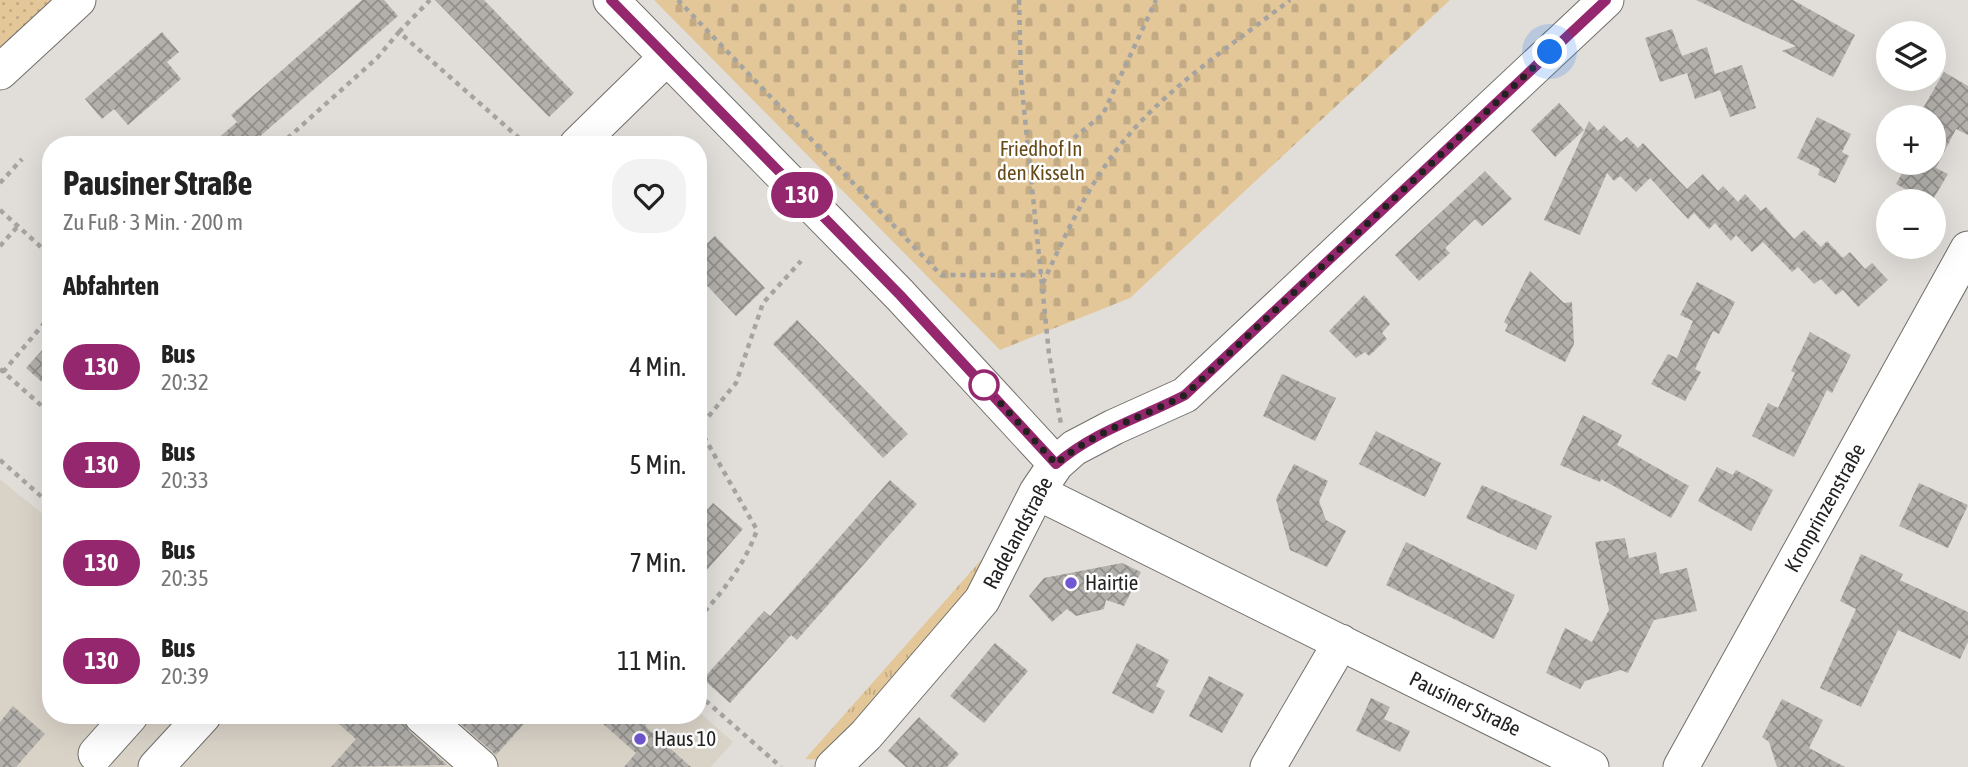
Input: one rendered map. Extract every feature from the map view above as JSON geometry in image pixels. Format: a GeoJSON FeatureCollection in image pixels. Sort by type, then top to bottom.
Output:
{"type":"FeatureCollection","features":[{"type":"Feature","properties":{"kind":"street"},"geometry":{"type":"LineString","coordinates":[[0,72],[78,0]]}},
{"type":"Feature","properties":{"kind":"street"},"geometry":{"type":"LineString","coordinates":[[611,0],[900,295],[1046,478]]}},
{"type":"Feature","properties":{"kind":"street","name":"Radelandstraße"},"geometry":{"type":"LineString","coordinates":[[833,767],[866,735],[982,600],[1046,478],[1074,448],[1114,426],[1185,395],[1606,0]]}},
{"type":"Feature","properties":{"kind":"street"},"geometry":{"type":"LineString","coordinates":[[586,136],[667,57]]}},
{"type":"Feature","properties":{"kind":"street","name":"Kronprinzenstraße"},"geometry":{"type":"LineString","coordinates":[[1681,767],[1968,249]]}},
{"type":"Feature","properties":{"kind":"street","name":"Pausiner Straße"},"geometry":{"type":"LineString","coordinates":[[1046,478],[1340,642],[1591,767]]}},
{"type":"Feature","properties":{"kind":"street"},"geometry":{"type":"LineString","coordinates":[[1268,767],[1340,642]]}},
{"type":"Feature","properties":{"kind":"street"},"geometry":{"type":"LineString","coordinates":[[96,754],[123,724]]}},
{"type":"Feature","properties":{"kind":"street"},"geometry":{"type":"LineString","coordinates":[[156,767],[196,724]]}},
{"type":"Feature","properties":{"kind":"street"},"geometry":{"type":"LineString","coordinates":[[431,724],[480,767]]}},
{"type":"Feature","properties":{"kind":"path"},"geometry":{"type":"LineString","coordinates":[[290,136],[377,58],[430,0]]}},
{"type":"Feature","properties":{"kind":"path"},"geometry":{"type":"LineString","coordinates":[[678,0],[941,275],[1042,275]]}},
{"type":"Feature","properties":{"kind":"path"},"geometry":{"type":"LineString","coordinates":[[1019,0],[1021,79],[1042,284],[1060,424]]}},
{"type":"Feature","properties":{"kind":"path"},"geometry":{"type":"LineString","coordinates":[[1028,150],[1057,152],[1103,114],[1156,0]]}},
{"type":"Feature","properties":{"kind":"path"},"geometry":{"type":"LineString","coordinates":[[1042,284],[1076,212],[1122,142],[1177,89],[1290,0]]}},
{"type":"Feature","properties":{"kind":"path"},"geometry":{"type":"LineString","coordinates":[[399,32],[517,136]]}},
{"type":"Feature","properties":{"kind":"path"},"geometry":{"type":"LineString","coordinates":[[0,183],[22,159]]}},
{"type":"Feature","properties":{"kind":"path"},"geometry":{"type":"LineString","coordinates":[[0,210],[42,248]]}},
{"type":"Feature","properties":{"kind":"path"},"geometry":{"type":"LineString","coordinates":[[0,246],[18,226]]}},
{"type":"Feature","properties":{"kind":"path"},"geometry":{"type":"LineString","coordinates":[[707,418],[736,383],[763,303],[801,261]]}},
{"type":"Feature","properties":{"kind":"path"},"geometry":{"type":"LineString","coordinates":[[42,325],[1,371],[42,406]]}},
{"type":"Feature","properties":{"kind":"path"},"geometry":{"type":"LineString","coordinates":[[707,442],[757,530],[747,557],[732,581],[707,609]]}},
{"type":"Feature","properties":{"kind":"path"},"geometry":{"type":"LineString","coordinates":[[0,460],[42,497]]}},
{"type":"Feature","properties":{"kind":"path"},"geometry":{"type":"LineString","coordinates":[[707,702],[781,767]]}},
{"type":"Feature","properties":{"kind":"shaded area"},"geometry":{"type":"Polygon","coordinates":[[[0,479],[42,514],[42,724],[707,724],[707,719],[733,742],[711,767],[0,767],[0,479]]]}},
{"type":"Feature","properties":{"kind":"green space"},"geometry":{"type":"Polygon","coordinates":[[[0,0],[54,0],[0,49],[0,0]]]}},
{"type":"Feature","properties":{"kind":"green space","name":"Friedhof In den Kisseln"},"geometry":{"type":"Polygon","coordinates":[[[654,0],[1450,0],[1130,298],[1000,350],[654,0]]]}},
{"type":"Feature","properties":{"kind":"green space"},"geometry":{"type":"Polygon","coordinates":[[[998,541],[984,573],[825,760],[805,759],[998,541]]]}},
{"type":"Feature","properties":{"kind":"building"},"geometry":{"type":"Polygon","coordinates":[[[362,0],[384,0],[398,16],[260,136],[221,136],[237,122],[231,115],[362,0]]]}},
{"type":"Feature","properties":{"kind":"building"},"geometry":{"type":"Polygon","coordinates":[[[435,0],[484,0],[574,93],[549,117],[435,0]]]}},
{"type":"Feature","properties":{"kind":"building"},"geometry":{"type":"Polygon","coordinates":[[[1696,0],[1793,0],[1855,35],[1833,77],[1782,51],[1796,46],[1696,0]]]}},
{"type":"Feature","properties":{"kind":"building"},"geometry":{"type":"Polygon","coordinates":[[[1672,29],[1682,56],[1707,47],[1715,74],[1742,65],[1756,108],[1730,117],[1720,90],[1695,99],[1687,73],[1660,82],[1645,38],[1672,29]]]}},
{"type":"Feature","properties":{"kind":"building"},"geometry":{"type":"Polygon","coordinates":[[[162,32],[179,52],[167,62],[181,79],[128,125],[114,109],[102,119],[85,99],[162,32]]]}},
{"type":"Feature","properties":{"kind":"building"},"geometry":{"type":"Polygon","coordinates":[[[1946,73],[1968,86],[1968,135],[1956,129],[1946,148],[1946,105],[1925,105],[1933,91],[1946,91],[1946,73]]]}},
{"type":"Feature","properties":{"kind":"building"},"geometry":{"type":"Polygon","coordinates":[[[1559,103],[1584,130],[1555,157],[1531,130],[1559,103]]]}},
{"type":"Feature","properties":{"kind":"building"},"geometry":{"type":"Polygon","coordinates":[[[1817,117],[1851,134],[1842,152],[1849,156],[1835,183],[1818,175],[1820,169],[1797,158],[1817,117]]]}},
{"type":"Feature","properties":{"kind":"building"},"geometry":{"type":"Polygon","coordinates":[[[1589,121],[1598,131],[1604,125],[1621,142],[1627,137],[1638,148],[1643,143],[1687,189],[1703,174],[1718,191],[1723,186],[1738,202],[1745,194],[1761,211],[1766,207],[1794,239],[1804,230],[1821,247],[1827,241],[1843,258],[1850,252],[1865,269],[1872,263],[1888,280],[1858,307],[1843,290],[1836,295],[1821,279],[1814,284],[1798,267],[1792,272],[1763,242],[1752,252],[1736,235],[1731,241],[1715,223],[1709,229],[1694,213],[1688,219],[1650,178],[1636,192],[1620,176],[1614,181],[1607,173],[1580,235],[1544,220],[1589,121]]]}},
{"type":"Feature","properties":{"kind":"building"},"geometry":{"type":"Polygon","coordinates":[[[1485,171],[1512,199],[1482,226],[1475,219],[1445,248],[1450,253],[1419,281],[1395,255],[1485,171]]]}},
{"type":"Feature","properties":{"kind":"building"},"geometry":{"type":"Polygon","coordinates":[[[1948,174],[1939,189],[1905,189],[1896,184],[1901,175],[1948,174]]]}},
{"type":"Feature","properties":{"kind":"building"},"geometry":{"type":"Polygon","coordinates":[[[715,236],[765,288],[736,316],[707,285],[707,244],[715,236]]]}},
{"type":"Feature","properties":{"kind":"building"},"geometry":{"type":"Polygon","coordinates":[[[1530,271],[1564,303],[1572,302],[1574,344],[1565,362],[1505,331],[1508,325],[1504,322],[1530,271]]]}},
{"type":"Feature","properties":{"kind":"building"},"geometry":{"type":"Polygon","coordinates":[[[1697,282],[1735,302],[1719,334],[1713,331],[1695,369],[1701,372],[1685,401],[1651,384],[1668,354],[1677,358],[1693,321],[1680,315],[1697,282]]]}},
{"type":"Feature","properties":{"kind":"building"},"geometry":{"type":"Polygon","coordinates":[[[1364,295],[1390,324],[1382,333],[1387,339],[1369,356],[1365,352],[1356,358],[1329,331],[1364,295]]]}},
{"type":"Feature","properties":{"kind":"building"},"geometry":{"type":"Polygon","coordinates":[[[797,320],[908,434],[883,458],[773,344],[797,320]]]}},
{"type":"Feature","properties":{"kind":"building"},"geometry":{"type":"Polygon","coordinates":[[[1810,332],[1851,355],[1832,393],[1827,390],[1794,457],[1752,436],[1768,403],[1778,408],[1795,373],[1791,371],[1810,332]]]}},
{"type":"Feature","properties":{"kind":"building"},"geometry":{"type":"Polygon","coordinates":[[[42,350],[42,382],[26,368],[42,350]]]}},
{"type":"Feature","properties":{"kind":"building"},"geometry":{"type":"Polygon","coordinates":[[[1282,374],[1336,398],[1315,441],[1263,416],[1282,374]]]}},
{"type":"Feature","properties":{"kind":"building"},"geometry":{"type":"Polygon","coordinates":[[[1583,415],[1622,435],[1617,445],[1689,486],[1671,518],[1601,479],[1600,482],[1560,465],[1583,415]]]}},
{"type":"Feature","properties":{"kind":"building"},"geometry":{"type":"Polygon","coordinates":[[[1376,431],[1441,463],[1425,497],[1359,464],[1376,431]]]}},
{"type":"Feature","properties":{"kind":"building"},"geometry":{"type":"Polygon","coordinates":[[[1294,464],[1328,481],[1319,501],[1326,520],[1346,531],[1327,567],[1290,550],[1276,499],[1294,464]]]}},
{"type":"Feature","properties":{"kind":"building"},"geometry":{"type":"Polygon","coordinates":[[[1717,467],[1733,475],[1736,470],[1773,490],[1751,531],[1698,501],[1717,467]]]}},
{"type":"Feature","properties":{"kind":"building"},"geometry":{"type":"Polygon","coordinates":[[[890,480],[917,504],[797,640],[791,635],[730,703],[707,683],[707,675],[764,611],[770,616],[890,480]]]}},
{"type":"Feature","properties":{"kind":"building"},"geometry":{"type":"Polygon","coordinates":[[[1919,483],[1968,505],[1948,548],[1899,526],[1919,483]]]}},
{"type":"Feature","properties":{"kind":"building"},"geometry":{"type":"Polygon","coordinates":[[[1482,485],[1552,516],[1536,550],[1466,518],[1482,485]]]}},
{"type":"Feature","properties":{"kind":"building"},"geometry":{"type":"Polygon","coordinates":[[[713,503],[743,529],[707,570],[707,510],[713,503]]]}},
{"type":"Feature","properties":{"kind":"building"},"geometry":{"type":"Polygon","coordinates":[[[1625,538],[1629,558],[1656,552],[1660,574],[1687,568],[1697,611],[1654,620],[1628,673],[1621,670],[1585,681],[1580,689],[1546,673],[1565,628],[1592,642],[1609,610],[1595,542],[1625,538]]]}},
{"type":"Feature","properties":{"kind":"building"},"geometry":{"type":"Polygon","coordinates":[[[1406,542],[1515,595],[1494,639],[1386,585],[1406,542]]]}},
{"type":"Feature","properties":{"kind":"building"},"geometry":{"type":"Polygon","coordinates":[[[1861,554],[1903,574],[1900,580],[1968,612],[1968,642],[1960,659],[1898,630],[1861,707],[1820,688],[1856,609],[1840,601],[1861,554]]]}},
{"type":"Feature","properties":{"kind":"building"},"geometry":{"type":"Polygon","coordinates":[[[1122,563],[1141,572],[1124,606],[1106,600],[1104,609],[1076,616],[1067,609],[1052,622],[1029,596],[1044,578],[1122,563]]]}},
{"type":"Feature","properties":{"kind":"building"},"geometry":{"type":"Polygon","coordinates":[[[995,643],[1028,671],[984,723],[950,696],[995,643]]]}},
{"type":"Feature","properties":{"kind":"building"},"geometry":{"type":"Polygon","coordinates":[[[1137,643],[1169,660],[1156,686],[1165,691],[1153,714],[1112,693],[1137,643]]]}},
{"type":"Feature","properties":{"kind":"building"},"geometry":{"type":"Polygon","coordinates":[[[1209,676],[1244,694],[1222,733],[1189,716],[1209,676]]]}},
{"type":"Feature","properties":{"kind":"building"},"geometry":{"type":"Polygon","coordinates":[[[1371,698],[1390,707],[1384,719],[1410,731],[1400,752],[1356,731],[1371,698]]]}},
{"type":"Feature","properties":{"kind":"building"},"geometry":{"type":"Polygon","coordinates":[[[1782,699],[1823,720],[1809,748],[1845,767],[1777,767],[1769,742],[1762,737],[1782,699]]]}},
{"type":"Feature","properties":{"kind":"building"},"geometry":{"type":"Polygon","coordinates":[[[13,706],[45,734],[16,767],[0,767],[0,722],[13,706]]]}},
{"type":"Feature","properties":{"kind":"building"},"geometry":{"type":"Polygon","coordinates":[[[919,717],[959,754],[947,767],[906,767],[888,751],[919,717]]]}},
{"type":"Feature","properties":{"kind":"building"},"geometry":{"type":"Polygon","coordinates":[[[339,724],[406,724],[409,731],[447,765],[331,767],[356,739],[339,724]]]}},
{"type":"Feature","properties":{"kind":"building"},"geometry":{"type":"Polygon","coordinates":[[[461,724],[524,724],[496,755],[461,724]]]}},
{"type":"Feature","properties":{"kind":"building","name":"Haus 10"},"geometry":{"type":"Polygon","coordinates":[[[603,724],[647,724],[645,726],[691,767],[624,767],[636,753],[603,724]]]}},
{"type":"Feature","properties":{"kind":"bus line","name":"130"},"geometry":{"type":"LineString","coordinates":[[611,0],[900,295],[1056,464],[1074,448],[1114,426],[1152,412],[1185,395],[1606,0]]}},
{"type":"Feature","properties":{"kind":"place","name":"Hairtie"},"geometry":{"type":"Point","coordinates":[1071,583]}},
{"type":"Feature","properties":{"kind":"place","name":"Haus 10"},"geometry":{"type":"Point","coordinates":[640,739]}},
{"type":"Feature","properties":{"kind":"route"},"geometry":{"type":"LineString","coordinates":[[984,385],[1056,464],[1074,448],[1114,426],[1152,412],[1185,395],[1550,52]]}}]}
